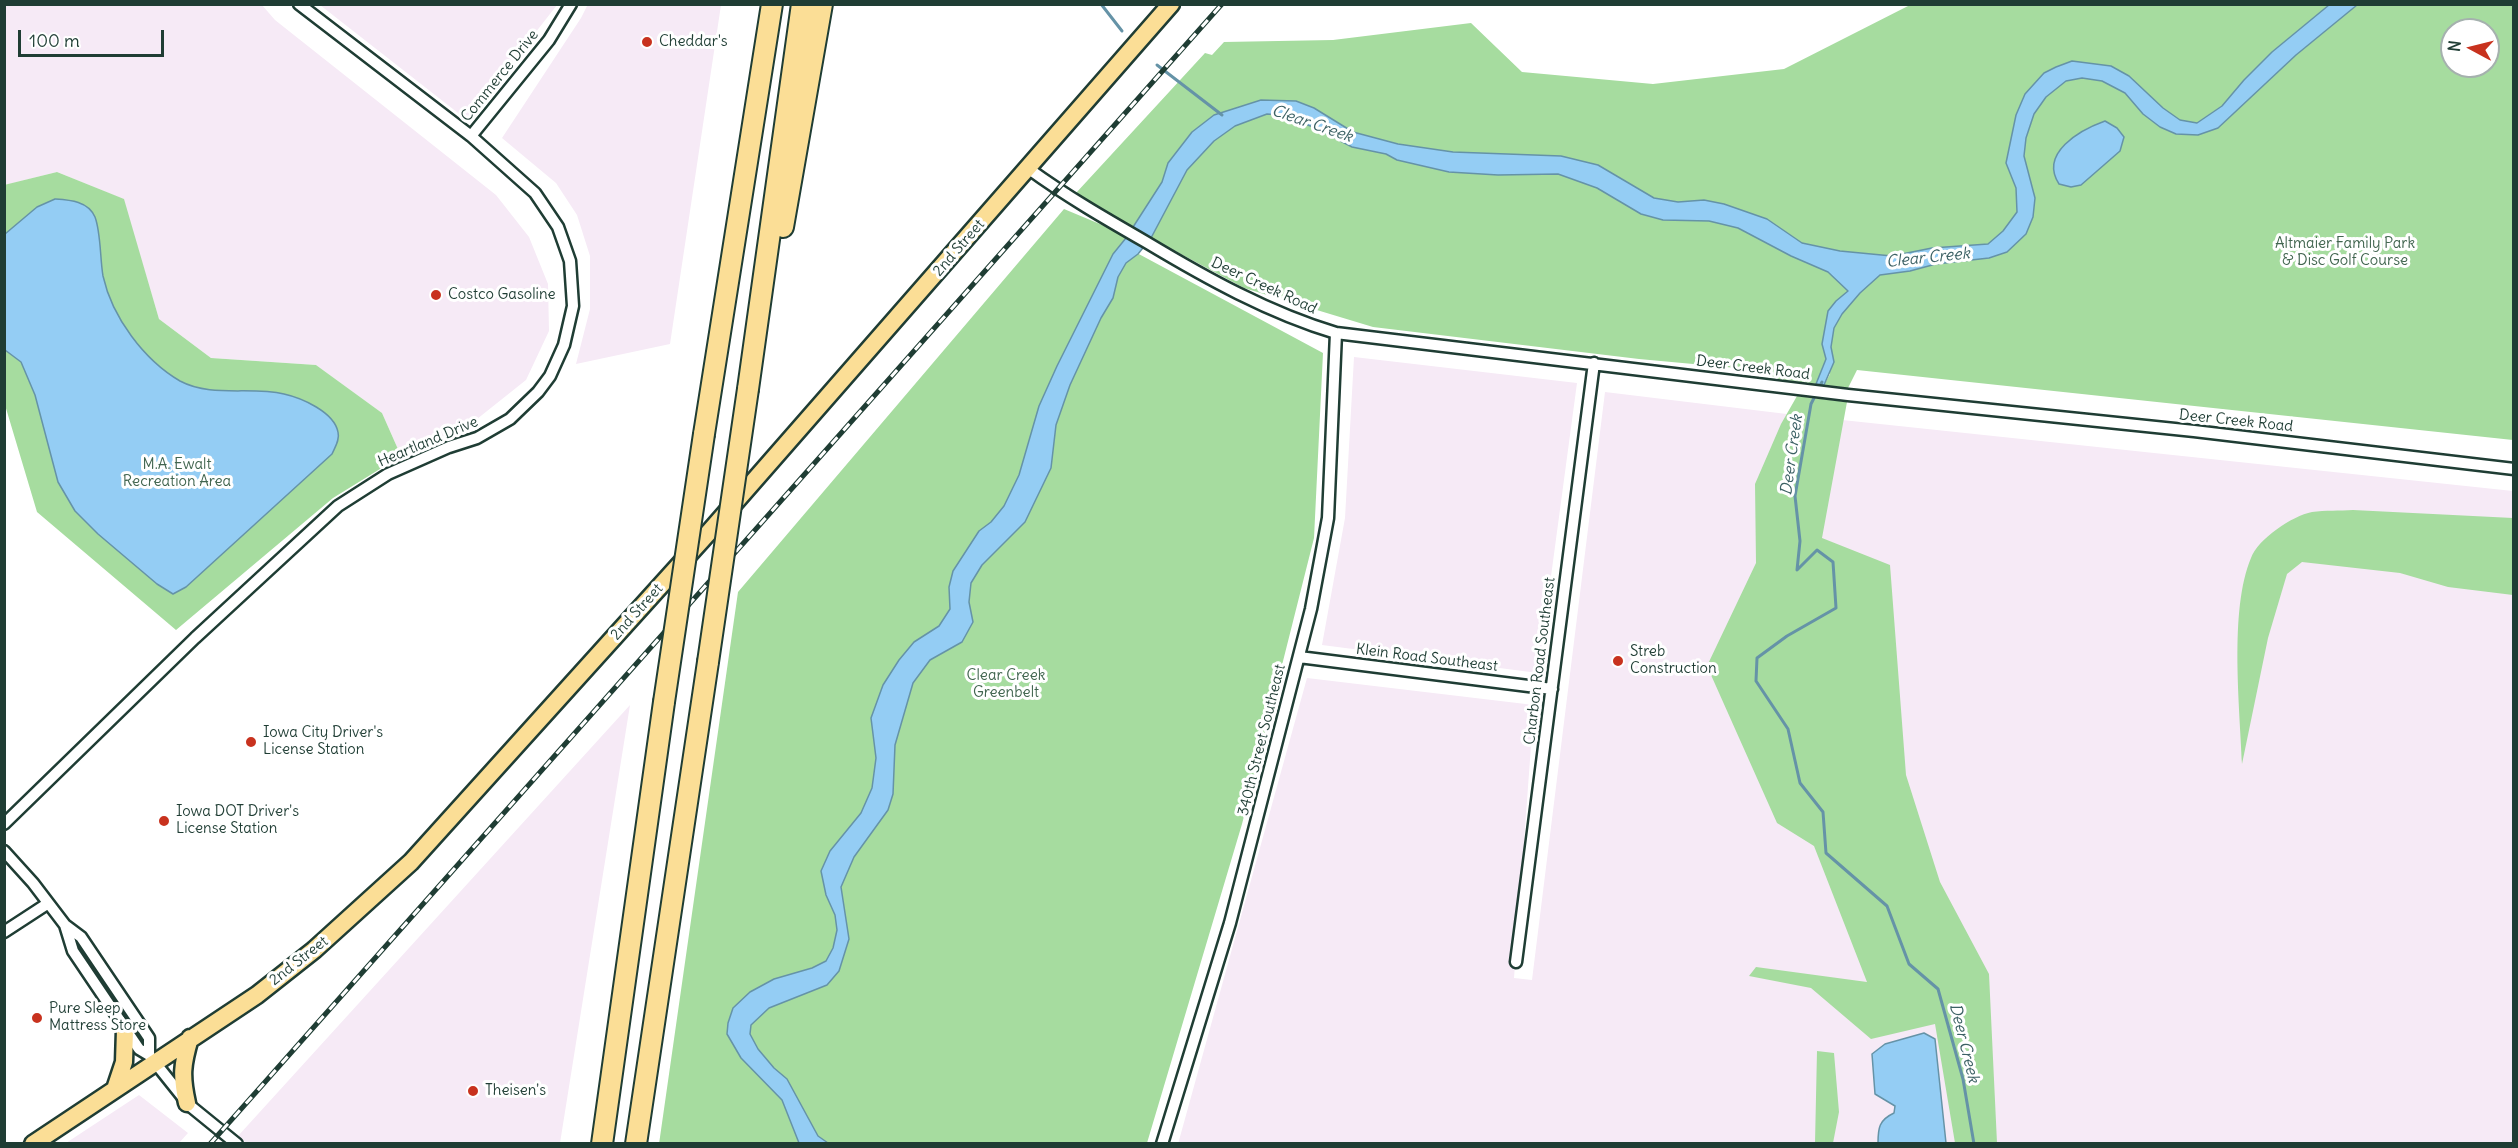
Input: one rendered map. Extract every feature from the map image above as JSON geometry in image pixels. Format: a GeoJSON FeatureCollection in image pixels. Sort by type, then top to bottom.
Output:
{"type":"FeatureCollection","features":[{"type":"Feature","properties":{"kind":"highway"},"geometry":{"type":"LineString","coordinates":[[603,1141],[664,702],[772,4]]}},
{"type":"Feature","properties":{"kind":"highway"},"geometry":{"type":"LineString","coordinates":[[636,1143],[748,389],[802,4]]}},
{"type":"Feature","properties":{"kind":"highway"},"geometry":{"type":"LineString","coordinates":[[762,280],[783,226],[822,4]]}},
{"type":"Feature","properties":{"kind":"main road","name":"2nd Street"},"geometry":{"type":"LineString","coordinates":[[33,1143],[115,1089],[152,1059],[190,1038],[257,994],[314,950],[382,890],[434,838],[710,531],[1171,4]]}},
{"type":"Feature","properties":{"kind":"main road"},"geometry":{"type":"LineString","coordinates":[[115,1089],[124,1062],[125,1030]]}},
{"type":"Feature","properties":{"kind":"main road"},"geometry":{"type":"LineString","coordinates":[[187,1102],[181,1077],[182,1062],[190,1038]]}},
{"type":"Feature","properties":{"kind":"street","name":"Heartland Drive"},"geometry":{"type":"LineString","coordinates":[[4,824],[195,638],[338,506],[388,474],[493,430],[526,405],[550,376],[564,345],[573,306],[573,286],[565,242],[549,210],[535,193],[471,136],[299,4]]}},
{"type":"Feature","properties":{"kind":"street","name":"Commerce Drive"},"geometry":{"type":"LineString","coordinates":[[471,136],[549,40],[571,4]]}},
{"type":"Feature","properties":{"kind":"street","name":"Deer Creek Road"},"geometry":{"type":"LineString","coordinates":[[1029,169],[1058,190],[1169,256],[1250,300],[1336,333],[1400,343],[1594,363],[1848,395],[2194,431],[2514,469]]}},
{"type":"Feature","properties":{"kind":"street","name":"340th Street Southeast"},"geometry":{"type":"LineString","coordinates":[[1162,1143],[1230,923],[1311,609],[1328,518],[1336,333]]}},
{"type":"Feature","properties":{"kind":"street","name":"Charbon Road Southeast"},"geometry":{"type":"LineString","coordinates":[[1516,962],[1594,363]]}},
{"type":"Feature","properties":{"kind":"street","name":"Klein Road Southeast"},"geometry":{"type":"LineString","coordinates":[[1299,657],[1551,689]]}},
{"type":"Feature","properties":{"kind":"street"},"geometry":{"type":"LineString","coordinates":[[4,851],[33,883],[65,926],[81,937],[148,1038],[152,1059]]}},
{"type":"Feature","properties":{"kind":"street"},"geometry":{"type":"LineString","coordinates":[[4,933],[47,904]]}},
{"type":"Feature","properties":{"kind":"street"},"geometry":{"type":"LineString","coordinates":[[65,926],[73,951],[139,1049],[152,1059],[187,1102],[237,1143]]}},
{"type":"Feature","properties":{"kind":"shaded area"},"geometry":{"type":"Polygon","coordinates":[[[588,4],[721,5],[670,344],[576,364],[590,309],[590,256],[577,215],[556,183],[502,138],[588,4]]]}},
{"type":"Feature","properties":{"kind":"shaded area"},"geometry":{"type":"Polygon","coordinates":[[[4,5],[262,5],[275,20],[496,195],[529,237],[548,284],[549,331],[526,380],[472,423],[401,456],[382,413],[316,365],[211,358],[159,319],[123,199],[57,172],[5,185],[4,5]]]}},
{"type":"Feature","properties":{"kind":"shaded area"},"geometry":{"type":"Polygon","coordinates":[[[320,5],[557,5],[467,120],[320,5]]]}},
{"type":"Feature","properties":{"kind":"shaded area"},"geometry":{"type":"Polygon","coordinates":[[[1354,357],[1577,383],[1538,673],[1322,645],[1345,518],[1354,357]]]}},
{"type":"Feature","properties":{"kind":"shaded area"},"geometry":{"type":"Polygon","coordinates":[[[1605,392],[1795,415],[2513,491],[2513,1143],[1178,1144],[1307,678],[1534,705],[1514,978],[1532,980],[1605,392]]]}},
{"type":"Feature","properties":{"kind":"shaded area"},"geometry":{"type":"Polygon","coordinates":[[[630,705],[560,1143],[246,1143],[238,1136],[630,705]]]}},
{"type":"Feature","properties":{"kind":"shaded area"},"geometry":{"type":"Polygon","coordinates":[[[139,1095],[188,1133],[179,1143],[66,1143],[139,1095]]]}},
{"type":"Feature","properties":{"kind":"green space","name":"Altmaier Family Park & Disc Golf Course"},"geometry":{"type":"Polygon","coordinates":[[[1910,5],[2329,5],[2272,52],[2222,106],[2197,123],[2185,121],[2198,135],[2218,128],[2296,55],[2357,5],[2513,5],[2513,440],[1857,370],[1848,388],[1824,385],[1830,374],[1823,366],[1816,384],[1779,379],[1758,370],[1639,359],[1373,327],[1244,288],[1151,238],[1156,228],[1139,219],[1133,227],[1076,193],[1205,53],[1212,55],[1224,42],[1333,40],[1471,23],[1522,72],[1653,84],[1784,69],[1910,5]]]}},
{"type":"Feature","properties":{"kind":"green space","name":"M.A. Ewalt Recreation Area"},"geometry":{"type":"Polygon","coordinates":[[[57,172],[124,199],[159,319],[211,358],[316,365],[382,413],[401,456],[333,498],[176,630],[37,512],[5,405],[4,185],[57,172]]]}},
{"type":"Feature","properties":{"kind":"green space","name":"Clear Creek Greenbelt"},"geometry":{"type":"Polygon","coordinates":[[[1064,209],[1107,227],[1126,238],[1122,245],[1323,353],[1314,538],[1242,824],[1147,1143],[659,1144],[738,592],[1064,209]]]}},
{"type":"Feature","properties":{"kind":"green space"},"geometry":{"type":"Polygon","coordinates":[[[1797,396],[1847,402],[1822,538],[1890,565],[1906,775],[1940,882],[1989,974],[1997,1143],[1955,1143],[1935,1024],[1871,1039],[1811,988],[1749,976],[1756,967],[1867,982],[1814,846],[1777,823],[1707,666],[1756,563],[1755,484],[1781,424],[1797,396]]]}},
{"type":"Feature","properties":{"kind":"green space"},"geometry":{"type":"Polygon","coordinates":[[[2353,510],[2513,518],[2513,595],[2448,587],[2400,573],[2302,562],[2287,574],[2268,638],[2242,764],[2238,631],[2244,579],[2251,558],[2268,536],[2295,518],[2312,512],[2353,510]]]}},
{"type":"Feature","properties":{"kind":"green space"},"geometry":{"type":"Polygon","coordinates":[[[1817,1051],[1834,1053],[1839,1112],[1833,1143],[1815,1143],[1817,1051]]]}},
{"type":"Feature","properties":{"kind":"water","name":"Clear Creek"},"geometry":{"type":"Polygon","coordinates":[[[2329,5],[2357,5],[2296,55],[2218,128],[2198,135],[2176,134],[2160,127],[2143,114],[2125,93],[2102,81],[2082,78],[2066,81],[2046,97],[2034,114],[2026,138],[2024,156],[2035,198],[2033,217],[2026,234],[2007,252],[1989,258],[1936,264],[1910,271],[1880,275],[1860,293],[1842,314],[1834,328],[1831,347],[1834,362],[1824,385],[1816,384],[1826,359],[1822,344],[1828,311],[1848,291],[1828,272],[1791,256],[1738,228],[1709,221],[1663,220],[1641,214],[1597,188],[1558,174],[1498,175],[1449,172],[1397,160],[1386,154],[1352,147],[1316,128],[1280,115],[1267,114],[1235,126],[1214,141],[1187,170],[1151,238],[1138,254],[1126,263],[1118,277],[1113,298],[1101,318],[1070,385],[1056,425],[1051,468],[1025,522],[982,565],[971,583],[969,602],[973,622],[962,642],[930,660],[913,683],[895,745],[893,794],[888,810],[854,857],[841,887],[849,939],[839,971],[827,985],[769,1008],[751,1025],[750,1034],[758,1049],[787,1079],[818,1136],[828,1143],[799,1143],[782,1100],[741,1058],[727,1034],[733,1008],[750,992],[774,979],[812,968],[826,961],[833,948],[837,930],[835,915],[826,895],[821,871],[830,851],[861,813],[872,788],[876,758],[871,718],[883,685],[914,642],[939,626],[950,609],[949,587],[953,571],[979,531],[991,522],[1004,506],[1019,475],[1039,406],[1113,254],[1162,182],[1168,163],[1192,132],[1214,115],[1261,100],[1296,101],[1314,108],[1353,132],[1398,144],[1453,152],[1561,156],[1598,165],[1654,198],[1678,202],[1704,200],[1724,204],[1767,219],[1802,243],[1840,251],[1892,256],[1932,248],[1988,244],[2003,231],[2017,212],[2016,188],[2006,163],[2016,115],[2025,94],[2044,73],[2072,61],[2111,66],[2129,76],[2163,108],[2180,120],[2197,123],[2222,106],[2272,52],[2329,5]]]}},
{"type":"Feature","properties":{"kind":"water"},"geometry":{"type":"Polygon","coordinates":[[[2105,121],[2117,128],[2124,137],[2120,151],[2081,185],[2071,187],[2059,184],[2054,173],[2054,162],[2058,153],[2065,144],[2084,130],[2105,121]]]}},
{"type":"Feature","properties":{"kind":"water","name":"M.A. Ewalt Recreation Area"},"geometry":{"type":"Polygon","coordinates":[[[55,199],[78,202],[92,212],[98,231],[107,291],[131,336],[154,362],[180,381],[192,386],[218,390],[271,392],[291,396],[324,412],[338,432],[338,441],[332,454],[186,587],[173,594],[157,584],[98,534],[75,511],[58,482],[35,395],[21,362],[5,350],[5,234],[37,207],[55,199]]]}},
{"type":"Feature","properties":{"kind":"water"},"geometry":{"type":"Polygon","coordinates":[[[1924,1033],[1935,1039],[1946,1143],[1878,1143],[1880,1125],[1894,1113],[1895,1106],[1875,1094],[1872,1054],[1885,1044],[1924,1033]]]}},
{"type":"Feature","properties":{"kind":"waterway"},"geometry":{"type":"LineString","coordinates":[[1101,4],[1122,31]]}},
{"type":"Feature","properties":{"kind":"waterway"},"geometry":{"type":"LineString","coordinates":[[1157,65],[1222,115]]}},
{"type":"Feature","properties":{"kind":"waterway","name":"Deer Creek"},"geometry":{"type":"LineString","coordinates":[[1822,382],[1811,404],[1795,496],[1800,541],[1797,570],[1817,550],[1833,562],[1836,608],[1787,636],[1757,658],[1756,681],[1788,729],[1800,783],[1823,812],[1826,853],[1887,906],[1909,964],[1938,989],[1963,1079],[1974,1144]]}},
{"type":"Feature","properties":{"kind":"railway"},"geometry":{"type":"LineString","coordinates":[[210,1144],[1222,4]]}},
{"type":"Feature","properties":{"kind":"place","name":"Cheddar's"},"geometry":{"type":"Point","coordinates":[647,42]}},
{"type":"Feature","properties":{"kind":"place","name":"Costco Gasoline"},"geometry":{"type":"Point","coordinates":[436,295]}},
{"type":"Feature","properties":{"kind":"place","name":"Streb Construction"},"geometry":{"type":"Point","coordinates":[1618,661]}},
{"type":"Feature","properties":{"kind":"place","name":"Iowa City Driver's License Station"},"geometry":{"type":"Point","coordinates":[251,742]}},
{"type":"Feature","properties":{"kind":"place","name":"Iowa DOT Driver's License Station"},"geometry":{"type":"Point","coordinates":[164,821]}},
{"type":"Feature","properties":{"kind":"place","name":"Pure Sleep Mattress Store"},"geometry":{"type":"Point","coordinates":[37,1018]}},
{"type":"Feature","properties":{"kind":"place","name":"Theisen's"},"geometry":{"type":"Point","coordinates":[473,1091]}}]}
